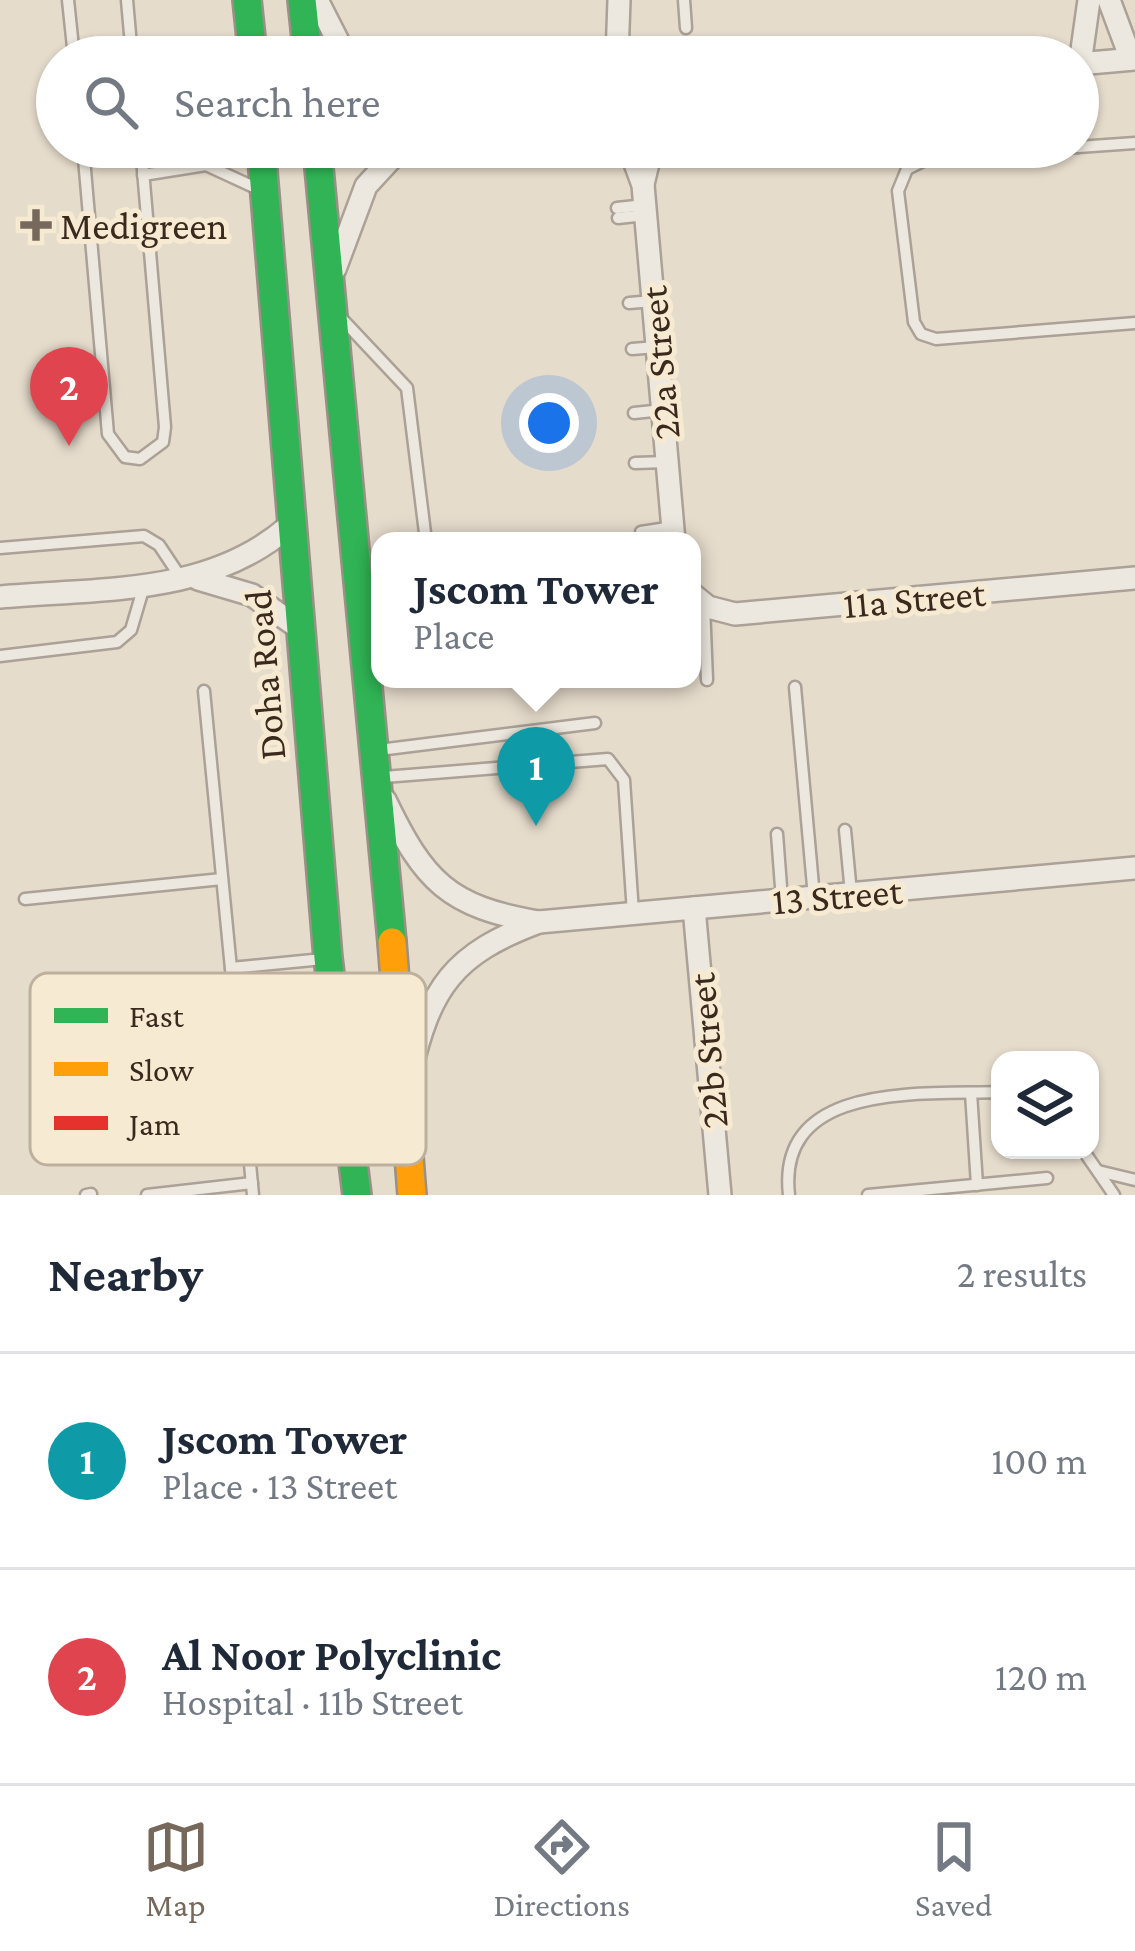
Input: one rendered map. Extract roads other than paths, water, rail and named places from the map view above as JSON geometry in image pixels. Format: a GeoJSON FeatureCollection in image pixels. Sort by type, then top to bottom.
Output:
{"type":"FeatureCollection","features":[{"type":"Feature","properties":{"kind":"main road"},"geometry":{"type":"LineString","coordinates":[[247,0],[251,36]]}},
{"type":"Feature","properties":{"kind":"main road"},"geometry":{"type":"LineString","coordinates":[[302,0],[306,36]]}},
{"type":"Feature","properties":{"kind":"main road","name":"Doha Road"},"geometry":{"type":"LineString","coordinates":[[263,168],[330,973]]}},
{"type":"Feature","properties":{"kind":"main road"},"geometry":{"type":"LineString","coordinates":[[319,168],[371,625]]}},
{"type":"Feature","properties":{"kind":"main road"},"geometry":{"type":"LineString","coordinates":[[375,688],[394,973]]}},
{"type":"Feature","properties":{"kind":"main road","name":"Doha Road"},"geometry":{"type":"LineString","coordinates":[[352,1165],[356,1195]]}},
{"type":"Feature","properties":{"kind":"main road"},"geometry":{"type":"LineString","coordinates":[[409,1165],[412,1195]]}},
{"type":"Feature","properties":{"kind":"street"},"geometry":{"type":"LineString","coordinates":[[317,0],[335,36]]}},
{"type":"Feature","properties":{"kind":"street"},"geometry":{"type":"LineString","coordinates":[[618,36],[620,0]]}},
{"type":"Feature","properties":{"kind":"street"},"geometry":{"type":"LineString","coordinates":[[1083,36],[1089,0]]}},
{"type":"Feature","properties":{"kind":"street"},"geometry":{"type":"LineString","coordinates":[[1099,62],[1133,59],[1109,0]]}},
{"type":"Feature","properties":{"kind":"street"},"geometry":{"type":"LineString","coordinates":[[332,281],[366,186],[383,168]]}},
{"type":"Feature","properties":{"kind":"street","name":"22a Street"},"geometry":{"type":"LineString","coordinates":[[635,168],[645,202],[674,532]]}},
{"type":"Feature","properties":{"kind":"street","name":"22a Street"},"geometry":{"type":"LineString","coordinates":[[645,202],[649,168]]}},
{"type":"Feature","properties":{"kind":"street"},"geometry":{"type":"LineString","coordinates":[[0,597],[190,579],[247,558],[290,526]]}},
{"type":"Feature","properties":{"kind":"street","name":"11a Street"},"geometry":{"type":"LineString","coordinates":[[701,601],[721,612],[749,613],[1135,578]]}},
{"type":"Feature","properties":{"kind":"street"},"geometry":{"type":"LineString","coordinates":[[190,579],[252,595],[299,628]]}},
{"type":"Feature","properties":{"kind":"street","name":"13 Street"},"geometry":{"type":"LineString","coordinates":[[378,772],[407,846],[446,892],[496,915],[539,922],[1135,868]]}},
{"type":"Feature","properties":{"kind":"street","name":"22b Street"},"geometry":{"type":"LineString","coordinates":[[694,908],[720,1195]]}},
{"type":"Feature","properties":{"kind":"street","name":"13 Street"},"geometry":{"type":"LineString","coordinates":[[426,1017],[441,986],[477,950],[539,922]]}},
{"type":"Feature","properties":{"kind":"lane"},"geometry":{"type":"LineString","coordinates":[[68,0],[72,36]]}},
{"type":"Feature","properties":{"kind":"lane"},"geometry":{"type":"LineString","coordinates":[[127,0],[130,36]]}},
{"type":"Feature","properties":{"kind":"lane"},"geometry":{"type":"LineString","coordinates":[[684,0],[686,28]]}},
{"type":"Feature","properties":{"kind":"lane"},"geometry":{"type":"LineString","coordinates":[[1099,146],[1135,143]]}},
{"type":"Feature","properties":{"kind":"lane"},"geometry":{"type":"LineString","coordinates":[[85,168],[107,434],[125,457],[140,458],[163,442],[165,427],[142,168]]}},
{"type":"Feature","properties":{"kind":"lane"},"geometry":{"type":"LineString","coordinates":[[143,175],[187,168]]}},
{"type":"Feature","properties":{"kind":"lane"},"geometry":{"type":"LineString","coordinates":[[212,168],[265,193]]}},
{"type":"Feature","properties":{"kind":"lane"},"geometry":{"type":"LineString","coordinates":[[908,168],[898,191],[912,309],[921,334],[936,339],[1135,322]]}},
{"type":"Feature","properties":{"kind":"lane"},"geometry":{"type":"LineString","coordinates":[[618,213],[645,202]]}},
{"type":"Feature","properties":{"kind":"lane"},"geometry":{"type":"LineString","coordinates":[[629,304],[653,301]]}},
{"type":"Feature","properties":{"kind":"lane"},"geometry":{"type":"LineString","coordinates":[[334,310],[407,388],[425,532]]}},
{"type":"Feature","properties":{"kind":"lane"},"geometry":{"type":"LineString","coordinates":[[632,349],[658,347]]}},
{"type":"Feature","properties":{"kind":"lane"},"geometry":{"type":"LineString","coordinates":[[634,413],[663,410]]}},
{"type":"Feature","properties":{"kind":"lane"},"geometry":{"type":"LineString","coordinates":[[635,463],[667,462]]}},
{"type":"Feature","properties":{"kind":"lane"},"geometry":{"type":"LineString","coordinates":[[0,548],[144,536],[159,545],[190,579]]}},
{"type":"Feature","properties":{"kind":"lane"},"geometry":{"type":"LineString","coordinates":[[0,656],[117,642],[131,630],[145,584]]}},
{"type":"Feature","properties":{"kind":"lane"},"geometry":{"type":"LineString","coordinates":[[701,626],[707,680]]}},
{"type":"Feature","properties":{"kind":"lane"},"geometry":{"type":"LineString","coordinates":[[794,687],[814,897]]}},
{"type":"Feature","properties":{"kind":"lane"},"geometry":{"type":"LineString","coordinates":[[204,691],[231,973]]}},
{"type":"Feature","properties":{"kind":"lane"},"geometry":{"type":"LineString","coordinates":[[378,772],[596,723]]}},
{"type":"Feature","properties":{"kind":"lane"},"geometry":{"type":"LineString","coordinates":[[378,772],[608,759],[625,780],[633,913]]}},
{"type":"Feature","properties":{"kind":"lane"},"geometry":{"type":"LineString","coordinates":[[845,830],[850,894]]}},
{"type":"Feature","properties":{"kind":"lane"},"geometry":{"type":"LineString","coordinates":[[777,834],[782,900]]}},
{"type":"Feature","properties":{"kind":"lane"},"geometry":{"type":"LineString","coordinates":[[26,899],[222,879]]}},
{"type":"Feature","properties":{"kind":"lane"},"geometry":{"type":"LineString","coordinates":[[231,968],[328,958]]}},
{"type":"Feature","properties":{"kind":"lane"},"geometry":{"type":"LineString","coordinates":[[789,1195],[793,1151],[826,1112],[859,1100],[991,1092]]}},
{"type":"Feature","properties":{"kind":"lane"},"geometry":{"type":"LineString","coordinates":[[971,1093],[977,1185]]}},
{"type":"Feature","properties":{"kind":"lane"},"geometry":{"type":"LineString","coordinates":[[1090,1159],[1114,1195]]}},
{"type":"Feature","properties":{"kind":"lane"},"geometry":{"type":"LineString","coordinates":[[1099,1171],[1135,1180]]}},
{"type":"Feature","properties":{"kind":"lane"},"geometry":{"type":"LineString","coordinates":[[868,1195],[1047,1178]]}},
{"type":"Feature","properties":{"kind":"lane"},"geometry":{"type":"LineString","coordinates":[[146,1195],[251,1192]]}},
{"type":"Feature","properties":{"kind":"place","name":"Medigreen"},"geometry":{"type":"Point","coordinates":[36,225]}},
{"type":"Feature","properties":{"kind":"place","name":"Al Noor Polyclinic"},"geometry":{"type":"Point","coordinates":[69,446]}},
{"type":"Feature","properties":{"kind":"place","name":"Jscom Tower"},"geometry":{"type":"Point","coordinates":[536,826]}}]}
